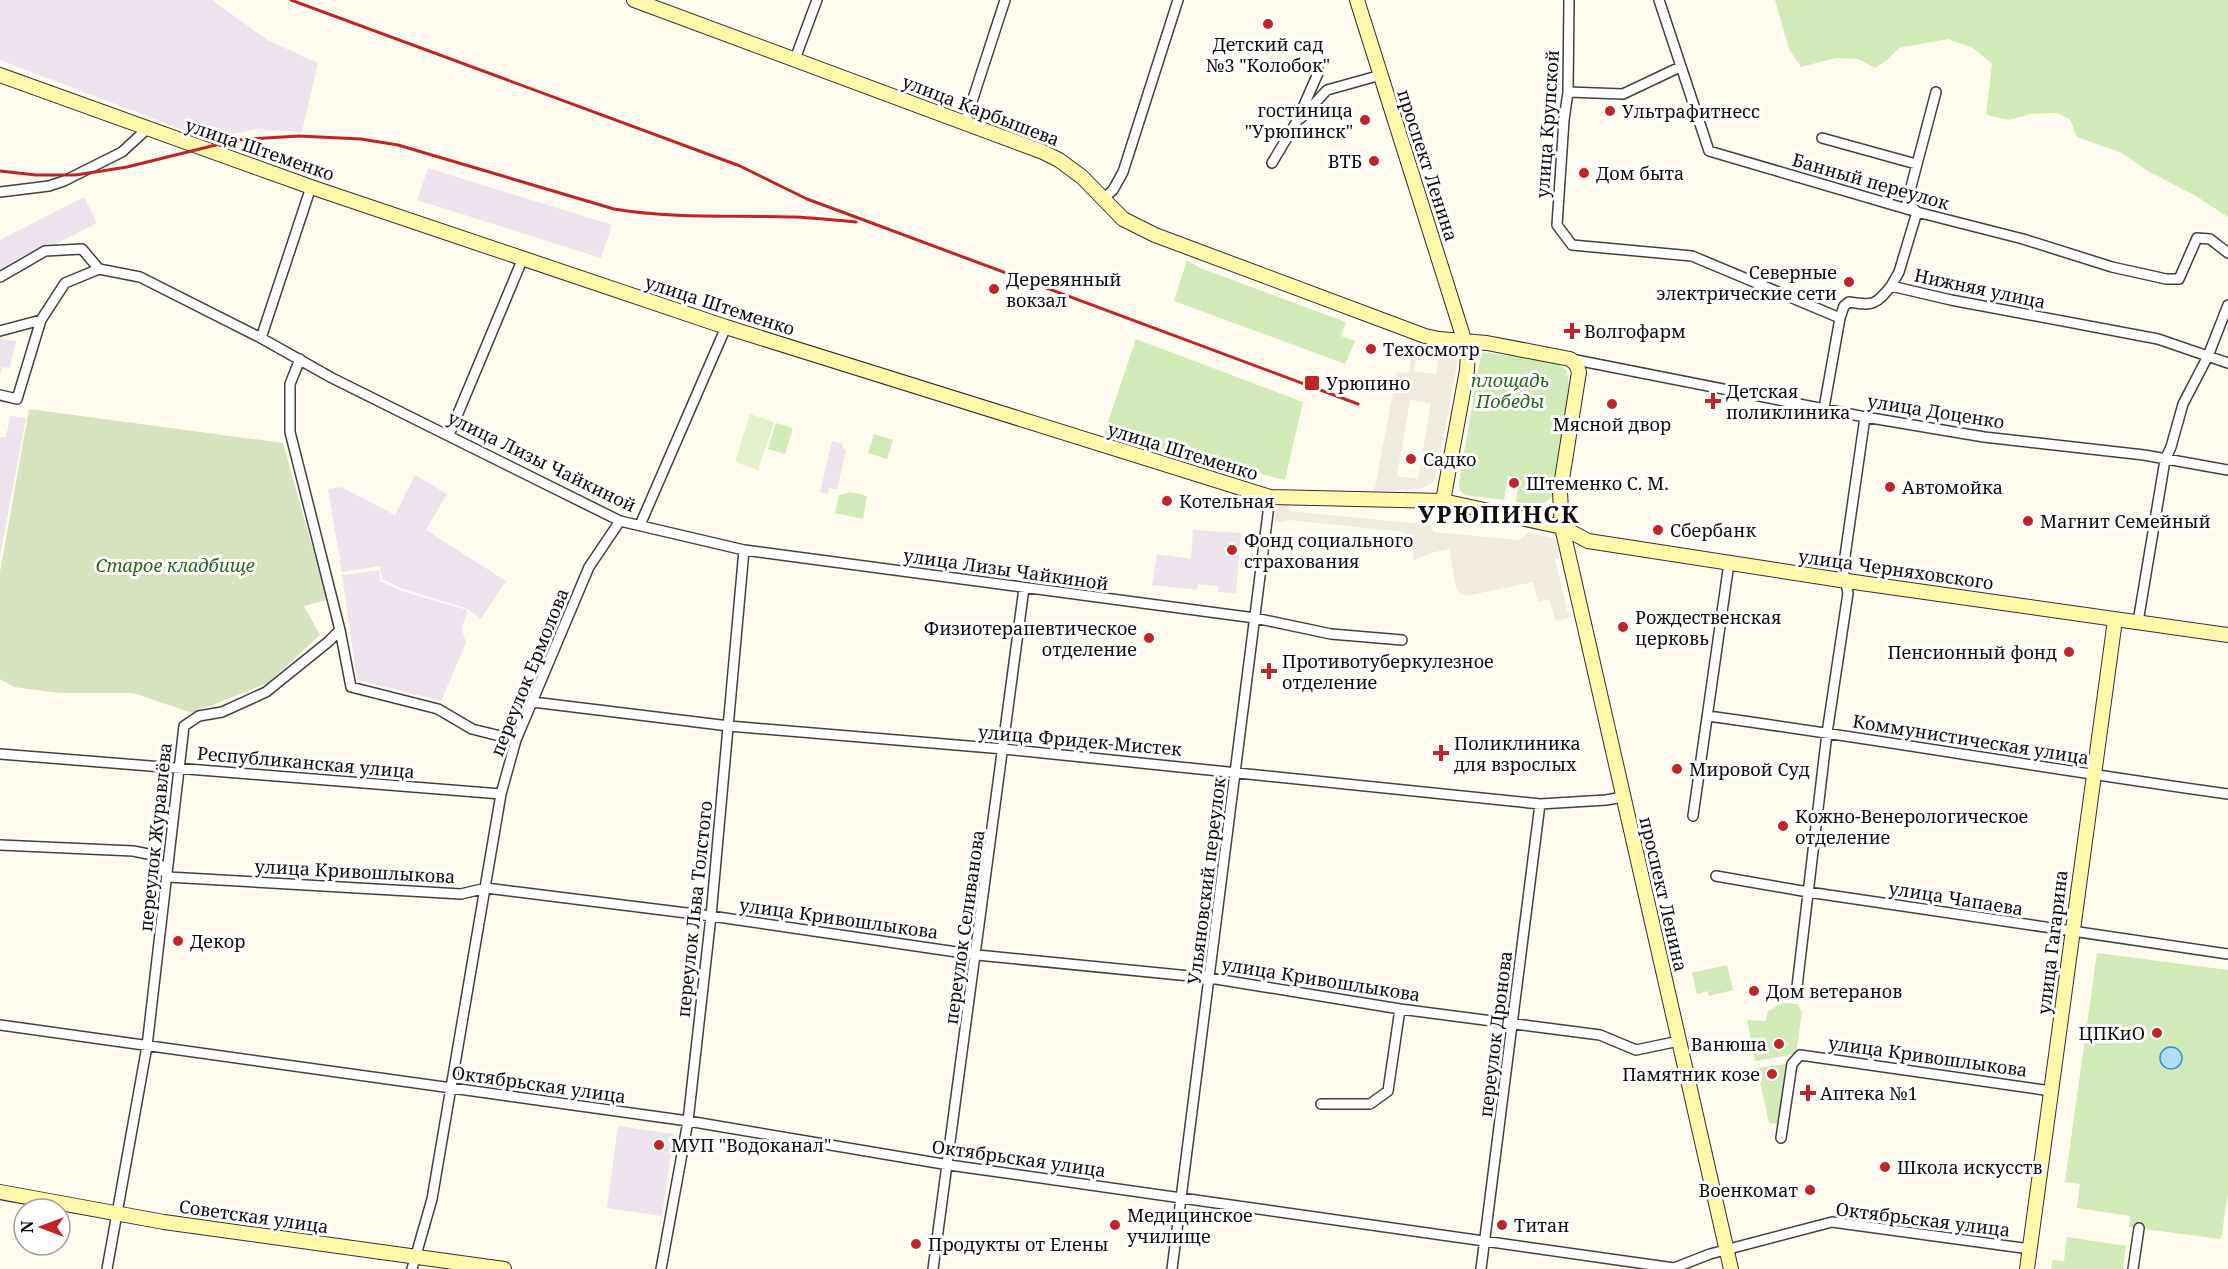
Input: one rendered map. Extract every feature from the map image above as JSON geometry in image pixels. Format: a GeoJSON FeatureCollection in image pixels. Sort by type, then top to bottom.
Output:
{"type":"FeatureCollection","features":[{"type":"Feature","properties":{"kind":"main road","name":"проспект Ленина"},"geometry":{"type":"LineString","coordinates":[[1357,0],[1465,341]]}},
{"type":"Feature","properties":{"kind":"main road","name":"улица Карбышева"},"geometry":{"type":"LineString","coordinates":[[644,2],[1059,160],[1082,177],[1123,219],[1155,235],[1425,336],[1465,341]]}},
{"type":"Feature","properties":{"kind":"main road","name":"улица Штеменко"},"geometry":{"type":"LineString","coordinates":[[0,75],[311,187],[726,327],[1270,497],[1443,501]]}},
{"type":"Feature","properties":{"kind":"main road"},"geometry":{"type":"LineString","coordinates":[[1465,341],[1570,359],[1576,364],[1579,372],[1560,492],[1562,527],[1443,501],[1467,370],[1465,341]]}},
{"type":"Feature","properties":{"kind":"main road","name":"проспект Ленина"},"geometry":{"type":"LineString","coordinates":[[1562,527],[1731,1269]]}},
{"type":"Feature","properties":{"kind":"main road","name":"улица Черняховского"},"geometry":{"type":"LineString","coordinates":[[1562,527],[1588,542],[2228,635]]}},
{"type":"Feature","properties":{"kind":"main road","name":"улица Гагарина"},"geometry":{"type":"LineString","coordinates":[[2027,1269],[2115,620]]}},
{"type":"Feature","properties":{"kind":"main road","name":"Советская улица"},"geometry":{"type":"LineString","coordinates":[[0,1192],[164,1222],[413,1262],[504,1269]]}},
{"type":"Feature","properties":{"kind":"street"},"geometry":{"type":"LineString","coordinates":[[795,59],[817,0]]}},
{"type":"Feature","properties":{"kind":"street"},"geometry":{"type":"LineString","coordinates":[[965,123],[1005,0]]}},
{"type":"Feature","properties":{"kind":"street"},"geometry":{"type":"LineString","coordinates":[[1103,199],[1113,190],[1123,172],[1178,0]]}},
{"type":"Feature","properties":{"kind":"street","name":"улица Крупской"},"geometry":{"type":"LineString","coordinates":[[1569,0],[1568,92],[1563,120],[1557,225],[1572,245],[1692,255],[1840,318]]}},
{"type":"Feature","properties":{"kind":"street","name":"Банный переулок"},"geometry":{"type":"LineString","coordinates":[[1659,0],[1709,152],[1917,212],[2023,239],[2112,267],[2166,279],[2179,279],[2197,238],[2210,239],[2228,253]]}},
{"type":"Feature","properties":{"kind":"street"},"geometry":{"type":"LineString","coordinates":[[1568,92],[1623,94],[1680,68]]}},
{"type":"Feature","properties":{"kind":"street"},"geometry":{"type":"LineString","coordinates":[[1272,163],[1297,122],[1318,71]]}},
{"type":"Feature","properties":{"kind":"street"},"geometry":{"type":"LineString","coordinates":[[1297,122],[1327,90],[1381,75]]}},
{"type":"Feature","properties":{"kind":"street"},"geometry":{"type":"LineString","coordinates":[[1891,286],[1899,272],[1917,212],[1907,202],[1936,92]]}},
{"type":"Feature","properties":{"kind":"street"},"geometry":{"type":"LineString","coordinates":[[0,192],[49,186],[64,181],[122,152],[147,129]]}},
{"type":"Feature","properties":{"kind":"street"},"geometry":{"type":"LineString","coordinates":[[1822,138],[1916,164]]}},
{"type":"Feature","properties":{"kind":"street"},"geometry":{"type":"LineString","coordinates":[[261,338],[311,187]]}},
{"type":"Feature","properties":{"kind":"street"},"geometry":{"type":"LineString","coordinates":[[0,277],[45,251],[82,249],[99,269],[65,283],[41,320],[17,399],[0,395]]}},
{"type":"Feature","properties":{"kind":"street"},"geometry":{"type":"LineString","coordinates":[[450,435],[523,258]]}},
{"type":"Feature","properties":{"kind":"street","name":"улица Лизы Чайкиной"},"geometry":{"type":"LineString","coordinates":[[99,269],[140,277],[261,338],[332,378],[620,521],[744,550],[1255,618],[1331,634],[1402,640]]}},
{"type":"Feature","properties":{"kind":"street","name":"Нижняя улица"},"geometry":{"type":"LineString","coordinates":[[1840,318],[1844,306],[1849,302],[1868,305],[1876,303],[1891,286],[1951,300],[2158,339],[2228,363]]}},
{"type":"Feature","properties":{"kind":"street"},"geometry":{"type":"LineString","coordinates":[[2138,622],[2165,460],[2183,404],[2208,356],[2228,305]]}},
{"type":"Feature","properties":{"kind":"street"},"geometry":{"type":"LineString","coordinates":[[1824,408],[1840,318]]}},
{"type":"Feature","properties":{"kind":"street"},"geometry":{"type":"LineString","coordinates":[[0,331],[41,320]]}},
{"type":"Feature","properties":{"kind":"street"},"geometry":{"type":"LineString","coordinates":[[640,525],[726,327]]}},
{"type":"Feature","properties":{"kind":"street"},"geometry":{"type":"LineString","coordinates":[[300,359],[290,384],[290,432],[340,630],[351,687],[438,709],[472,729],[516,740]]}},
{"type":"Feature","properties":{"kind":"street","name":"улица Доценко"},"geometry":{"type":"LineString","coordinates":[[1570,359],[1865,417],[1984,437],[2144,455],[2228,470]]}},
{"type":"Feature","properties":{"kind":"street"},"geometry":{"type":"LineString","coordinates":[[1796,995],[1827,733],[1848,593],[1843,570],[1865,417]]}},
{"type":"Feature","properties":{"kind":"street","name":"Ульяновский переулок"},"geometry":{"type":"LineString","coordinates":[[1172,1269],[1237,772],[1270,497]]}},
{"type":"Feature","properties":{"kind":"street","name":"переулок Ермолова"},"geometry":{"type":"LineString","coordinates":[[413,1262],[432,1199],[501,794],[516,740],[589,567],[620,521]]}},
{"type":"Feature","properties":{"kind":"street","name":"переулок Льва Толстого"},"geometry":{"type":"LineString","coordinates":[[661,1269],[688,1121],[711,916],[744,550]]}},
{"type":"Feature","properties":{"kind":"street"},"geometry":{"type":"LineString","coordinates":[[1693,816],[1729,562]]}},
{"type":"Feature","properties":{"kind":"street","name":"переулок Селиванова"},"geometry":{"type":"LineString","coordinates":[[933,1269],[949,1165],[1024,588]]}},
{"type":"Feature","properties":{"kind":"street","name":"переулок Журавлёва"},"geometry":{"type":"LineString","coordinates":[[106,1269],[147,1046],[184,726],[199,716],[222,712],[266,692],[340,630]]}},
{"type":"Feature","properties":{"kind":"street","name":"улица Фридек-Мистек"},"geometry":{"type":"LineString","coordinates":[[533,702],[729,726],[1004,749],[1540,804],[1623,797]]}},
{"type":"Feature","properties":{"kind":"street","name":"Коммунистическая улица"},"geometry":{"type":"LineString","coordinates":[[1708,716],[2228,794]]}},
{"type":"Feature","properties":{"kind":"street","name":"Республиканская улица"},"geometry":{"type":"LineString","coordinates":[[0,754],[501,794]]}},
{"type":"Feature","properties":{"kind":"street","name":"переулок Дронова"},"geometry":{"type":"LineString","coordinates":[[1481,1269],[1540,804]]}},
{"type":"Feature","properties":{"kind":"street"},"geometry":{"type":"LineString","coordinates":[[0,844],[133,851],[153,855],[168,877]]}},
{"type":"Feature","properties":{"kind":"street","name":"улица Чапаева"},"geometry":{"type":"LineString","coordinates":[[1716,876],[2072,933],[2228,954]]}},
{"type":"Feature","properties":{"kind":"street","name":"улица Кривошлыкова"},"geometry":{"type":"LineString","coordinates":[[168,877],[461,894],[486,888],[711,916],[977,955],[1210,978],[1400,1009],[1600,1035],[1636,1050],[1679,1041]]}},
{"type":"Feature","properties":{"kind":"street"},"geometry":{"type":"LineString","coordinates":[[1321,1104],[1370,1104],[1388,1092],[1400,1009]]}},
{"type":"Feature","properties":{"kind":"street","name":"Октябрьская улица"},"geometry":{"type":"LineString","coordinates":[[0,1025],[688,1121],[949,1165],[1674,1268],[1727,1250],[1832,1222],[2030,1249]]}},
{"type":"Feature","properties":{"kind":"street","name":"улица Кривошлыкова"},"geometry":{"type":"LineString","coordinates":[[1780,1138],[1792,1064],[1800,1055],[2051,1091]]}},
{"type":"Feature","properties":{"kind":"street"},"geometry":{"type":"LineString","coordinates":[[2133,1269],[2139,1228]]}},
{"type":"Feature","properties":{"kind":"shaded area"},"geometry":{"type":"Polygon","coordinates":[[[0,0],[212,0],[269,41],[318,63],[302,132],[257,129],[207,139],[0,60],[0,0]]]}},
{"type":"Feature","properties":{"kind":"shaded area"},"geometry":{"type":"Polygon","coordinates":[[[428,168],[612,225],[601,258],[417,200],[428,168]]]}},
{"type":"Feature","properties":{"kind":"shaded area"},"geometry":{"type":"Polygon","coordinates":[[[84,197],[97,223],[50,247],[18,258],[0,270],[0,240],[84,197]]]}},
{"type":"Feature","properties":{"kind":"shaded area"},"geometry":{"type":"Polygon","coordinates":[[[1413,338],[1449,348],[1458,360],[1435,481],[1421,489],[1374,492],[1397,372],[1409,373],[1413,338]],[[1417,352],[1414,371],[1436,374],[1439,356],[1417,352]],[[1410,400],[1397,476],[1418,479],[1431,403],[1410,400]]]}},
{"type":"Feature","properties":{"kind":"shaded area"},"geometry":{"type":"Polygon","coordinates":[[[0,339],[16,341],[10,368],[2,367],[0,375],[0,339]]]}},
{"type":"Feature","properties":{"kind":"shaded area"},"geometry":{"type":"Polygon","coordinates":[[[10,416],[26,418],[0,557],[0,437],[6,437],[10,416]]]}},
{"type":"Feature","properties":{"kind":"shaded area"},"geometry":{"type":"Polygon","coordinates":[[[832,441],[843,444],[842,448],[846,450],[837,490],[829,488],[828,494],[820,492],[832,441]]]}},
{"type":"Feature","properties":{"kind":"shaded area"},"geometry":{"type":"Polygon","coordinates":[[[415,475],[447,494],[426,530],[506,581],[481,619],[468,609],[403,589],[382,579],[380,566],[342,572],[328,489],[341,487],[395,515],[415,475]]]}},
{"type":"Feature","properties":{"kind":"shaded area"},"geometry":{"type":"Polygon","coordinates":[[[1288,504],[1289,511],[1422,524],[1423,509],[1429,510],[1428,523],[1434,532],[1520,540],[1528,532],[1553,538],[1557,542],[1559,558],[1555,559],[1569,618],[1556,621],[1549,599],[1538,602],[1533,582],[1466,596],[1456,587],[1449,549],[1430,553],[1413,561],[1414,542],[1404,532],[1289,520],[1274,522],[1276,509],[1288,504]]]}},
{"type":"Feature","properties":{"kind":"shaded area"},"geometry":{"type":"Polygon","coordinates":[[[1193,530],[1241,533],[1236,593],[1218,592],[1218,586],[1198,584],[1197,590],[1152,585],[1157,554],[1191,559],[1193,530]]]}},
{"type":"Feature","properties":{"kind":"shaded area"},"geometry":{"type":"Polygon","coordinates":[[[379,570],[380,581],[402,591],[467,610],[462,629],[466,643],[441,701],[357,680],[342,575],[379,570]]]}},
{"type":"Feature","properties":{"kind":"shaded area"},"geometry":{"type":"Polygon","coordinates":[[[618,1126],[674,1134],[662,1216],[607,1208],[618,1126]]]}},
{"type":"Feature","properties":{"kind":"green space"},"geometry":{"type":"Polygon","coordinates":[[[1775,0],[2228,0],[2228,217],[2196,196],[2146,170],[2122,153],[2077,137],[2070,119],[2056,113],[2030,114],[2009,120],[1986,115],[1992,64],[1973,48],[1948,39],[1899,48],[1875,68],[1858,59],[1836,58],[1801,67],[1789,49],[1775,0]]]}},
{"type":"Feature","properties":{"kind":"green space"},"geometry":{"type":"Polygon","coordinates":[[[1187,260],[1200,268],[1346,322],[1341,336],[1355,341],[1345,364],[1174,301],[1187,260]]]}},
{"type":"Feature","properties":{"kind":"green space"},"geometry":{"type":"Polygon","coordinates":[[[1136,339],[1303,402],[1285,480],[1104,434],[1136,339]]]}},
{"type":"Feature","properties":{"kind":"green space","name":"площадь Победы"},"geometry":{"type":"Polygon","coordinates":[[[1483,352],[1557,363],[1567,371],[1569,384],[1554,492],[1551,498],[1542,505],[1516,502],[1519,477],[1508,476],[1504,500],[1465,495],[1460,490],[1459,482],[1483,352]]]}},
{"type":"Feature","properties":{"kind":"green space","name":"Старое кладбище"},"geometry":{"type":"Polygon","coordinates":[[[29,409],[283,443],[327,600],[304,606],[320,635],[268,683],[192,713],[133,693],[59,693],[14,687],[0,679],[0,572],[29,409]]]}},
{"type":"Feature","properties":{"kind":"green space"},"geometry":{"type":"Polygon","coordinates":[[[750,414],[774,422],[758,470],[735,462],[750,414]]]}},
{"type":"Feature","properties":{"kind":"green space"},"geometry":{"type":"Polygon","coordinates":[[[776,423],[793,428],[785,454],[768,449],[776,423]]]}},
{"type":"Feature","properties":{"kind":"green space"},"geometry":{"type":"Polygon","coordinates":[[[874,434],[893,440],[887,459],[868,453],[874,434]]]}},
{"type":"Feature","properties":{"kind":"green space"},"geometry":{"type":"Polygon","coordinates":[[[850,492],[867,496],[863,519],[835,513],[839,495],[850,492]]]}},
{"type":"Feature","properties":{"kind":"green space","name":"ЦПКиО"},"geometry":{"type":"Polygon","coordinates":[[[2097,953],[2228,970],[2228,1194],[2221,1239],[2129,1227],[2130,1216],[2077,1208],[2080,1184],[2065,1182],[2097,953]]]}},
{"type":"Feature","properties":{"kind":"green space"},"geometry":{"type":"Polygon","coordinates":[[[1727,965],[1733,990],[1709,996],[1708,991],[1697,994],[1692,973],[1727,965]]]}},
{"type":"Feature","properties":{"kind":"green space"},"geometry":{"type":"Polygon","coordinates":[[[1783,1003],[1798,1004],[1802,1012],[1796,1054],[1755,1061],[1747,1020],[1766,1021],[1768,1011],[1783,1003]]]}},
{"type":"Feature","properties":{"kind":"green space"},"geometry":{"type":"Polygon","coordinates":[[[1786,1064],[1778,1124],[1769,1123],[1757,1068],[1786,1064]]]}},
{"type":"Feature","properties":{"kind":"green space"},"geometry":{"type":"Polygon","coordinates":[[[2067,1237],[2126,1246],[2123,1269],[2051,1269],[2053,1260],[2064,1261],[2067,1237]]]}},
{"type":"Feature","properties":{"kind":"water"},"geometry":{"type":"Polygon","coordinates":[[[2171,1047],[2179,1050],[2182,1058],[2179,1066],[2171,1069],[2163,1066],[2160,1058],[2163,1050],[2171,1047]]]}},
{"type":"Feature","properties":{"kind":"railway"},"geometry":{"type":"LineString","coordinates":[[291,0],[740,166],[807,199],[1358,404]]}},
{"type":"Feature","properties":{"kind":"railway"},"geometry":{"type":"LineString","coordinates":[[0,171],[36,175],[76,175],[127,167],[236,140],[299,136],[361,139],[398,145],[614,209],[682,215],[795,217],[856,222]]}},
{"type":"Feature","properties":{"kind":"place","name":"Детский сад №3 \"Колобок\""},"geometry":{"type":"Point","coordinates":[1268,24]}},
{"type":"Feature","properties":{"kind":"place","name":"Ультрафитнесс"},"geometry":{"type":"Point","coordinates":[1610,111]}},
{"type":"Feature","properties":{"kind":"place","name":"гостиница \"Урюпинск\""},"geometry":{"type":"Point","coordinates":[1365,120]}},
{"type":"Feature","properties":{"kind":"place","name":"ВТБ"},"geometry":{"type":"Point","coordinates":[1374,161]}},
{"type":"Feature","properties":{"kind":"place","name":"Дом быта"},"geometry":{"type":"Point","coordinates":[1584,173]}},
{"type":"Feature","properties":{"kind":"place","name":"Северные электрические сети"},"geometry":{"type":"Point","coordinates":[1849,282]}},
{"type":"Feature","properties":{"kind":"place","name":"Деревянный вокзал"},"geometry":{"type":"Point","coordinates":[994,289]}},
{"type":"Feature","properties":{"kind":"place","name":"Волгофарм"},"geometry":{"type":"Point","coordinates":[1572,331]}},
{"type":"Feature","properties":{"kind":"place","name":"Техосмотр"},"geometry":{"type":"Point","coordinates":[1371,349]}},
{"type":"Feature","properties":{"kind":"place","name":"Урюпино"},"geometry":{"type":"Point","coordinates":[1312,383]}},
{"type":"Feature","properties":{"kind":"place","name":"Детская поликлиника"},"geometry":{"type":"Point","coordinates":[1713,401]}},
{"type":"Feature","properties":{"kind":"place","name":"Мясной двор"},"geometry":{"type":"Point","coordinates":[1612,404]}},
{"type":"Feature","properties":{"kind":"place","name":"Садко"},"geometry":{"type":"Point","coordinates":[1411,459]}},
{"type":"Feature","properties":{"kind":"place","name":"Штеменко С. М."},"geometry":{"type":"Point","coordinates":[1514,483]}},
{"type":"Feature","properties":{"kind":"place","name":"Автомойка"},"geometry":{"type":"Point","coordinates":[1890,487]}},
{"type":"Feature","properties":{"kind":"place","name":"Котельная"},"geometry":{"type":"Point","coordinates":[1167,501]}},
{"type":"Feature","properties":{"kind":"place","name":"Магнит Семейный"},"geometry":{"type":"Point","coordinates":[2028,521]}},
{"type":"Feature","properties":{"kind":"place","name":"Сбербанк"},"geometry":{"type":"Point","coordinates":[1658,530]}},
{"type":"Feature","properties":{"kind":"place","name":"Фонд социального страхования"},"geometry":{"type":"Point","coordinates":[1232,550]}},
{"type":"Feature","properties":{"kind":"place","name":"Рождественская церковь"},"geometry":{"type":"Point","coordinates":[1623,627]}},
{"type":"Feature","properties":{"kind":"place","name":"Физиотерапевтическое отделение"},"geometry":{"type":"Point","coordinates":[1149,638]}},
{"type":"Feature","properties":{"kind":"place","name":"Пенсионный фонд"},"geometry":{"type":"Point","coordinates":[2069,652]}},
{"type":"Feature","properties":{"kind":"place","name":"Противотуберкулезное отделение"},"geometry":{"type":"Point","coordinates":[1269,671]}},
{"type":"Feature","properties":{"kind":"place","name":"Поликлиника для взрослых"},"geometry":{"type":"Point","coordinates":[1441,753]}},
{"type":"Feature","properties":{"kind":"place","name":"Мировой Суд"},"geometry":{"type":"Point","coordinates":[1677,769]}},
{"type":"Feature","properties":{"kind":"place","name":"Кожно-Венерологическое отделение"},"geometry":{"type":"Point","coordinates":[1783,826]}},
{"type":"Feature","properties":{"kind":"place","name":"Декор"},"geometry":{"type":"Point","coordinates":[178,941]}},
{"type":"Feature","properties":{"kind":"place","name":"Дом ветеранов"},"geometry":{"type":"Point","coordinates":[1754,991]}},
{"type":"Feature","properties":{"kind":"place","name":"ЦПКиО"},"geometry":{"type":"Point","coordinates":[2157,1033]}},
{"type":"Feature","properties":{"kind":"place","name":"Ванюша"},"geometry":{"type":"Point","coordinates":[1779,1044]}},
{"type":"Feature","properties":{"kind":"place","name":"Памятник козе"},"geometry":{"type":"Point","coordinates":[1772,1074]}},
{"type":"Feature","properties":{"kind":"place","name":"Аптека №1"},"geometry":{"type":"Point","coordinates":[1808,1093]}},
{"type":"Feature","properties":{"kind":"place","name":"МУП \"Водоканал\""},"geometry":{"type":"Point","coordinates":[659,1145]}},
{"type":"Feature","properties":{"kind":"place","name":"Школа искусств"},"geometry":{"type":"Point","coordinates":[1885,1167]}},
{"type":"Feature","properties":{"kind":"place","name":"Военкомат"},"geometry":{"type":"Point","coordinates":[1810,1190]}},
{"type":"Feature","properties":{"kind":"place","name":"Медицинское училище"},"geometry":{"type":"Point","coordinates":[1115,1225]}},
{"type":"Feature","properties":{"kind":"place","name":"Титан"},"geometry":{"type":"Point","coordinates":[1502,1225]}},
{"type":"Feature","properties":{"kind":"place","name":"Продукты от Елены"},"geometry":{"type":"Point","coordinates":[916,1244]}},
{"type":"Feature","properties":{"kind":"district","name":"УРЮПИНСК"},"geometry":{"type":"Point","coordinates":[1499,513]}}]}
